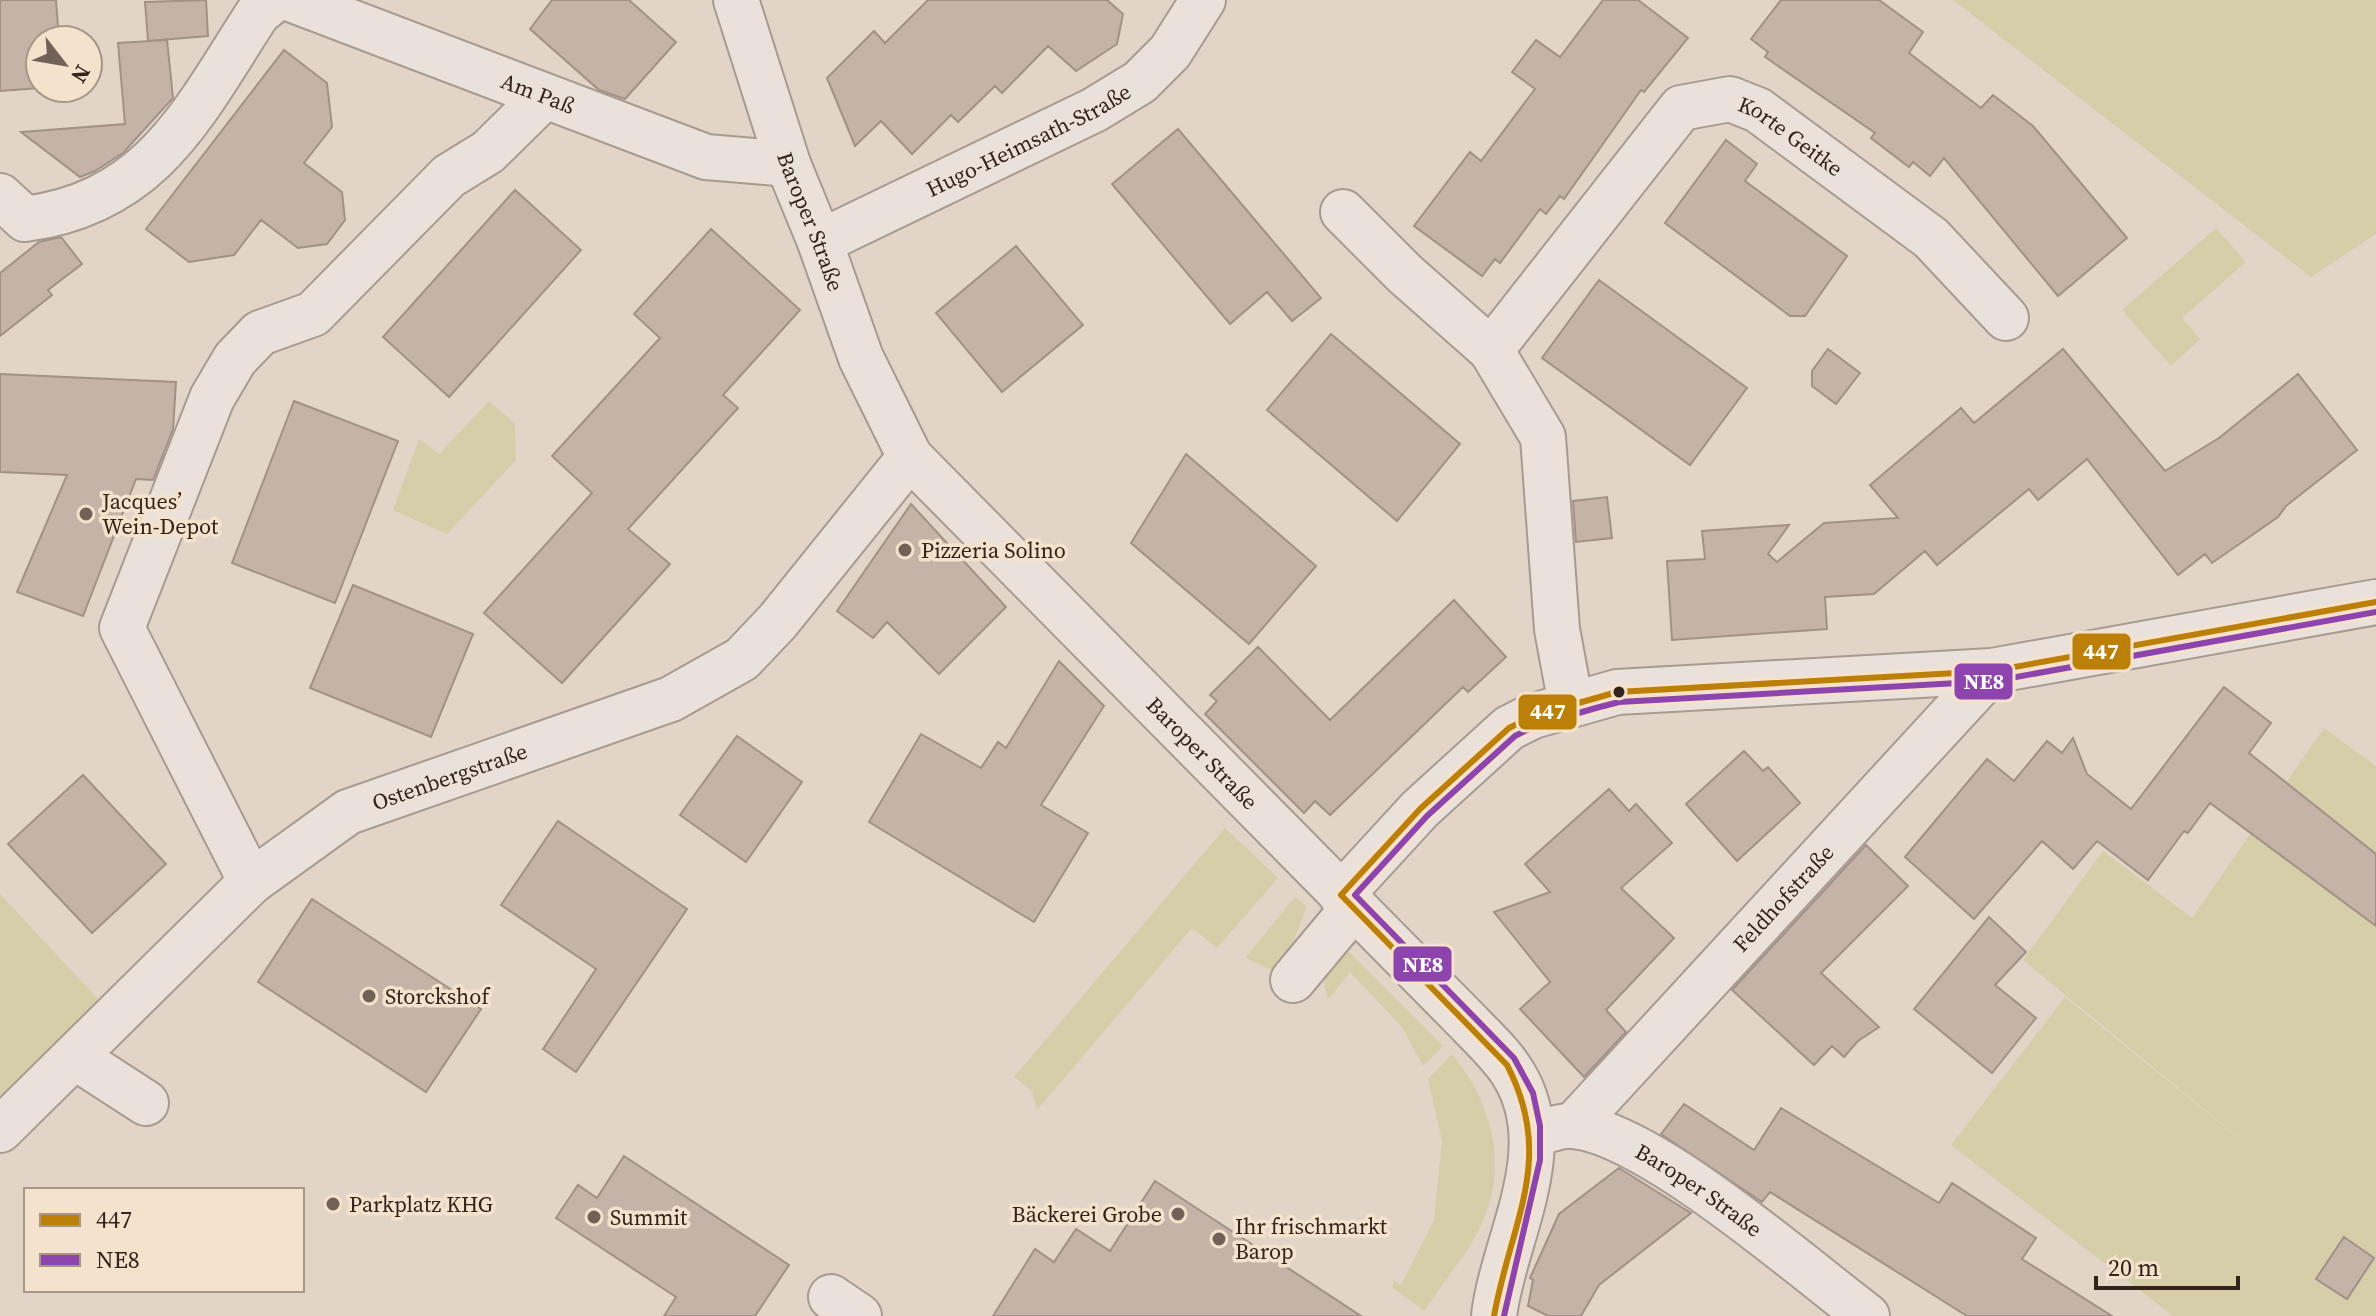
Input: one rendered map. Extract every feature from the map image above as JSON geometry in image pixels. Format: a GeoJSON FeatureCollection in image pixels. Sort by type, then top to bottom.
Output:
{"type":"FeatureCollection","features":[{"type":"Feature","properties":{"kind":"street"},"geometry":{"type":"LineString","coordinates":[[0,196],[25,219],[57,215],[141,174],[176,139],[258,13],[274,0]]}},
{"type":"Feature","properties":{"kind":"street","name":"Am Paß"},"geometry":{"type":"LineString","coordinates":[[293,0],[706,157],[788,164]]}},
{"type":"Feature","properties":{"kind":"street","name":"Baroper Straße"},"geometry":{"type":"LineString","coordinates":[[736,0],[788,164],[820,242],[861,358],[910,457],[1507,1065],[1522,1092],[1530,1133],[1573,1126],[1628,1145],[1675,1171],[1867,1316]]}},
{"type":"Feature","properties":{"kind":"street","name":"Hugo-Heimsath-Straße"},"geometry":{"type":"LineString","coordinates":[[820,242],[1094,110],[1140,82],[1170,52],[1203,0]]}},
{"type":"Feature","properties":{"kind":"street"},"geometry":{"type":"LineString","coordinates":[[251,882],[122,628],[212,398],[235,359],[260,333],[313,314],[449,176],[488,152],[544,97]]}},
{"type":"Feature","properties":{"kind":"street","name":"Korte Geitke"},"geometry":{"type":"LineString","coordinates":[[1491,350],[1681,108],[1730,99],[1758,110],[1931,238],[2006,318]]}},
{"type":"Feature","properties":{"kind":"street"},"geometry":{"type":"LineString","coordinates":[[1343,212],[1405,274],[1491,350],[1543,437],[1557,629],[1571,705]]}},
{"type":"Feature","properties":{"kind":"street","name":"Ostenbergstraße"},"geometry":{"type":"LineString","coordinates":[[0,1130],[251,882],[348,812],[671,699],[742,659],[778,621],[910,457]]}},
{"type":"Feature","properties":{"kind":"street"},"geometry":{"type":"LineString","coordinates":[[1293,980],[1348,901],[1420,809],[1509,728],[1533,716],[1617,692],[1892,674],[1992,671],[2376,602]]}},
{"type":"Feature","properties":{"kind":"street","name":"Feldhofstraße"},"geometry":{"type":"LineString","coordinates":[[1573,1126],[1992,671]]}},
{"type":"Feature","properties":{"kind":"street"},"geometry":{"type":"LineString","coordinates":[[75,1057],[146,1103]]}},
{"type":"Feature","properties":{"kind":"street"},"geometry":{"type":"LineString","coordinates":[[1494,1316],[1501,1270],[1530,1181],[1530,1133]]}},
{"type":"Feature","properties":{"kind":"shaded area"},"geometry":{"type":"Polygon","coordinates":[[[1953,0],[2376,0],[2376,234],[2311,277],[1953,0]]]}},
{"type":"Feature","properties":{"kind":"shaded area"},"geometry":{"type":"Polygon","coordinates":[[[2216,228],[2246,262],[2182,318],[2200,339],[2171,366],[2122,310],[2216,228]]]}},
{"type":"Feature","properties":{"kind":"shaded area"},"geometry":{"type":"Polygon","coordinates":[[[489,401],[515,424],[516,460],[447,534],[393,510],[419,439],[439,454],[489,401]]]}},
{"type":"Feature","properties":{"kind":"shaded area"},"geometry":{"type":"Polygon","coordinates":[[[2324,728],[2376,766],[2376,1316],[2173,1316],[1951,1145],[2065,997],[2291,1181],[2023,960],[2103,851],[2192,918],[2324,728]]]}},
{"type":"Feature","properties":{"kind":"shaded area"},"geometry":{"type":"Polygon","coordinates":[[[1225,828],[1278,878],[1217,948],[1192,928],[1037,1110],[1032,1091],[1014,1077],[1225,828]]]}},
{"type":"Feature","properties":{"kind":"shaded area"},"geometry":{"type":"Polygon","coordinates":[[[0,894],[99,1000],[0,1098],[0,894]]]}},
{"type":"Feature","properties":{"kind":"shaded area"},"geometry":{"type":"Polygon","coordinates":[[[1295,897],[1307,907],[1285,961],[1271,970],[1245,958],[1295,897]]]}},
{"type":"Feature","properties":{"kind":"shaded area"},"geometry":{"type":"Polygon","coordinates":[[[1345,948],[1443,1046],[1423,1066],[1402,1027],[1350,972],[1329,999],[1325,978],[1345,948]]]}},
{"type":"Feature","properties":{"kind":"shaded area"},"geometry":{"type":"Polygon","coordinates":[[[1452,1054],[1467,1075],[1488,1119],[1495,1167],[1485,1215],[1474,1239],[1424,1311],[1392,1287],[1394,1281],[1401,1285],[1434,1220],[1442,1141],[1428,1079],[1452,1054]]]}},
{"type":"Feature","properties":{"kind":"building"},"geometry":{"type":"Polygon","coordinates":[[[0,0],[56,0],[58,24],[24,24],[24,89],[0,91],[0,0]]]}},
{"type":"Feature","properties":{"kind":"building"},"geometry":{"type":"Polygon","coordinates":[[[206,0],[208,36],[148,41],[145,2],[206,0]]]}},
{"type":"Feature","properties":{"kind":"building"},"geometry":{"type":"Polygon","coordinates":[[[552,0],[629,0],[676,42],[625,99],[599,90],[530,29],[552,0]]]}},
{"type":"Feature","properties":{"kind":"building"},"geometry":{"type":"Polygon","coordinates":[[[928,0],[1107,0],[1123,14],[1117,44],[1076,71],[1048,46],[1002,93],[995,86],[958,122],[951,115],[912,154],[881,121],[855,146],[827,78],[874,31],[885,43],[928,0]]]}},
{"type":"Feature","properties":{"kind":"building"},"geometry":{"type":"Polygon","coordinates":[[[1603,0],[1638,0],[1688,38],[1644,92],[1641,90],[1564,199],[1560,196],[1546,214],[1540,209],[1500,263],[1495,259],[1482,276],[1414,226],[1470,152],[1481,161],[1535,89],[1512,72],[1536,40],[1560,57],[1603,0]]]}},
{"type":"Feature","properties":{"kind":"building"},"geometry":{"type":"Polygon","coordinates":[[[1781,0],[1879,0],[1923,32],[1909,53],[1981,108],[1993,95],[2033,126],[2127,238],[2058,296],[1944,158],[1930,176],[1913,162],[1909,167],[1871,138],[1875,133],[1765,57],[1768,52],[1751,39],[1781,0]]]}},
{"type":"Feature","properties":{"kind":"building"},"geometry":{"type":"Polygon","coordinates":[[[167,40],[173,98],[123,153],[95,171],[80,177],[21,132],[125,124],[118,43],[167,40]]]}},
{"type":"Feature","properties":{"kind":"building"},"geometry":{"type":"Polygon","coordinates":[[[284,50],[327,83],[332,127],[304,163],[342,192],[345,220],[327,244],[298,248],[261,220],[234,255],[189,262],[146,229],[284,50]]]}},
{"type":"Feature","properties":{"kind":"building"},"geometry":{"type":"Polygon","coordinates":[[[1178,129],[1321,298],[1292,321],[1267,292],[1230,324],[1112,184],[1178,129]]]}},
{"type":"Feature","properties":{"kind":"building"},"geometry":{"type":"Polygon","coordinates":[[[1726,140],[1757,164],[1745,181],[1847,256],[1805,316],[1790,316],[1665,223],[1726,140]]]}},
{"type":"Feature","properties":{"kind":"building"},"geometry":{"type":"Polygon","coordinates":[[[515,190],[581,250],[449,397],[383,337],[515,190]]]}},
{"type":"Feature","properties":{"kind":"building"},"geometry":{"type":"Polygon","coordinates":[[[711,229],[800,310],[723,395],[738,408],[628,529],[670,564],[562,683],[484,613],[592,493],[552,456],[660,338],[634,314],[711,229]]]}},
{"type":"Feature","properties":{"kind":"building"},"geometry":{"type":"Polygon","coordinates":[[[61,237],[82,264],[48,290],[52,295],[0,336],[0,273],[39,242],[61,237]]]}},
{"type":"Feature","properties":{"kind":"building"},"geometry":{"type":"Polygon","coordinates":[[[1016,246],[1083,325],[1002,392],[936,313],[1016,246]]]}},
{"type":"Feature","properties":{"kind":"building"},"geometry":{"type":"Polygon","coordinates":[[[1599,280],[1747,388],[1690,465],[1542,358],[1599,280]]]}},
{"type":"Feature","properties":{"kind":"building"},"geometry":{"type":"Polygon","coordinates":[[[1331,334],[1460,444],[1397,521],[1267,410],[1331,334]]]}},
{"type":"Feature","properties":{"kind":"building"},"geometry":{"type":"Polygon","coordinates":[[[1828,349],[1860,373],[1836,404],[1812,386],[1812,371],[1828,349]]]}},
{"type":"Feature","properties":{"kind":"building"},"geometry":{"type":"Polygon","coordinates":[[[2063,349],[2165,471],[2219,438],[2298,374],[2357,450],[2286,506],[2278,517],[2212,563],[2205,554],[2178,575],[2087,459],[2038,500],[2029,489],[1937,565],[1925,551],[1874,594],[1825,597],[1827,629],[1672,640],[1667,561],[1705,559],[1702,531],[1789,525],[1768,554],[1777,562],[1824,523],[1898,518],[1870,485],[1961,408],[1974,423],[2063,349]]]}},
{"type":"Feature","properties":{"kind":"building","name":"Jacques’ Wein-Depot"},"geometry":{"type":"Polygon","coordinates":[[[0,374],[176,382],[173,429],[153,480],[136,479],[83,616],[17,592],[67,475],[0,472],[0,374]]]}},
{"type":"Feature","properties":{"kind":"building"},"geometry":{"type":"Polygon","coordinates":[[[294,401],[398,441],[335,603],[232,563],[294,401]]]}},
{"type":"Feature","properties":{"kind":"building"},"geometry":{"type":"Polygon","coordinates":[[[1186,454],[1316,566],[1249,644],[1131,543],[1186,454]]]}},
{"type":"Feature","properties":{"kind":"building"},"geometry":{"type":"Polygon","coordinates":[[[1607,497],[1612,538],[1576,542],[1573,501],[1607,497]]]}},
{"type":"Feature","properties":{"kind":"building"},"geometry":{"type":"Polygon","coordinates":[[[911,504],[1006,607],[939,674],[887,622],[873,638],[837,611],[911,504]]]}},
{"type":"Feature","properties":{"kind":"building"},"geometry":{"type":"Polygon","coordinates":[[[353,585],[473,634],[431,737],[310,688],[353,585]]]}},
{"type":"Feature","properties":{"kind":"building"},"geometry":{"type":"Polygon","coordinates":[[[1454,600],[1506,657],[1468,692],[1463,687],[1330,815],[1315,801],[1304,813],[1205,714],[1217,701],[1210,695],[1258,647],[1330,720],[1454,600]]]}},
{"type":"Feature","properties":{"kind":"building"},"geometry":{"type":"Polygon","coordinates":[[[1059,661],[1104,706],[1041,805],[1088,833],[1034,922],[869,822],[921,734],[981,768],[998,742],[1006,748],[1059,661]]]}},
{"type":"Feature","properties":{"kind":"building"},"geometry":{"type":"Polygon","coordinates":[[[2224,687],[2271,723],[2249,753],[2376,854],[2376,926],[2210,803],[2188,833],[2184,831],[2148,880],[2097,841],[2073,869],[2042,841],[1974,919],[1905,857],[1987,759],[2014,781],[2047,741],[2062,753],[2073,738],[2087,774],[2131,809],[2224,687]]]}},
{"type":"Feature","properties":{"kind":"building"},"geometry":{"type":"Polygon","coordinates":[[[737,736],[802,782],[746,862],[680,815],[737,736]]]}},
{"type":"Feature","properties":{"kind":"building"},"geometry":{"type":"Polygon","coordinates":[[[1744,751],[1763,771],[1768,767],[1800,803],[1737,861],[1686,804],[1744,751]]]}},
{"type":"Feature","properties":{"kind":"building"},"geometry":{"type":"Polygon","coordinates":[[[83,775],[166,864],[92,933],[8,844],[83,775]]]}},
{"type":"Feature","properties":{"kind":"building"},"geometry":{"type":"Polygon","coordinates":[[[1609,789],[1629,811],[1636,804],[1672,843],[1621,888],[1674,938],[1606,1010],[1626,1032],[1584,1077],[1520,1009],[1550,982],[1494,912],[1550,892],[1525,864],[1609,789]]]}},
{"type":"Feature","properties":{"kind":"building"},"geometry":{"type":"Polygon","coordinates":[[[558,821],[687,909],[576,1072],[543,1049],[596,969],[501,905],[558,821]]]}},
{"type":"Feature","properties":{"kind":"building"},"geometry":{"type":"Polygon","coordinates":[[[1866,845],[1908,886],[1821,973],[1879,1027],[1858,1041],[1844,1057],[1832,1046],[1814,1065],[1732,990],[1866,845]]]}},
{"type":"Feature","properties":{"kind":"building","name":"Storckshof"},"geometry":{"type":"Polygon","coordinates":[[[312,899],[481,1009],[426,1092],[258,982],[312,899]]]}},
{"type":"Feature","properties":{"kind":"building"},"geometry":{"type":"Polygon","coordinates":[[[1989,917],[2026,952],[1995,985],[2036,1018],[1992,1073],[1914,1009],[1989,917]]]}},
{"type":"Feature","properties":{"kind":"building"},"geometry":{"type":"Polygon","coordinates":[[[1684,1104],[1754,1150],[1781,1108],[1939,1203],[1952,1183],[2036,1238],[2022,1259],[2112,1316],[1967,1316],[1770,1192],[1762,1202],[1661,1134],[1684,1104]]]}},
{"type":"Feature","properties":{"kind":"building"},"geometry":{"type":"Polygon","coordinates":[[[624,1156],[789,1265],[755,1316],[664,1316],[676,1297],[556,1218],[578,1185],[597,1198],[624,1156]]]}},
{"type":"Feature","properties":{"kind":"building"},"geometry":{"type":"Polygon","coordinates":[[[1619,1168],[1691,1213],[1599,1285],[1581,1316],[1548,1316],[1528,1306],[1533,1280],[1530,1278],[1559,1214],[1619,1168]]]}},
{"type":"Feature","properties":{"kind":"building"},"geometry":{"type":"Polygon","coordinates":[[[1155,1181],[1361,1316],[993,1316],[1035,1249],[1054,1262],[1076,1229],[1110,1251],[1155,1181]]]}},
{"type":"Feature","properties":{"kind":"building"},"geometry":{"type":"Polygon","coordinates":[[[2344,1237],[2374,1258],[2347,1299],[2316,1279],[2344,1237]]]}},
{"type":"Feature","properties":{"kind":"transit line","name":"447"},"geometry":{"type":"LineString","coordinates":[[1341,895],[1420,809],[1509,728],[1533,716],[1617,692],[1992,671],[2376,602]]}},
{"type":"Feature","properties":{"kind":"transit line","name":"NE8"},"geometry":{"type":"LineString","coordinates":[[1504,1316],[1540,1160],[1540,1126],[1533,1093],[1514,1058],[1355,895],[1427,816],[1515,736],[1537,725],[1619,702],[1994,681],[2376,612]]}},
{"type":"Feature","properties":{"kind":"transit line","name":"447"},"geometry":{"type":"LineString","coordinates":[[1341,895],[1507,1065],[1521,1099],[1528,1131],[1529,1161],[1519,1220],[1494,1316]]}},
{"type":"Feature","properties":{"kind":"place","name":"Jacques’ Wein-Depot"},"geometry":{"type":"Point","coordinates":[86,514]}},
{"type":"Feature","properties":{"kind":"place","name":"Pizzeria Solino"},"geometry":{"type":"Point","coordinates":[905,550]}},
{"type":"Feature","properties":{"kind":"place","name":"Storckshof"},"geometry":{"type":"Point","coordinates":[369,996]}},
{"type":"Feature","properties":{"kind":"place","name":"Parkplatz KHG"},"geometry":{"type":"Point","coordinates":[333,1204]}},
{"type":"Feature","properties":{"kind":"place","name":"Bäckerei Grobe"},"geometry":{"type":"Point","coordinates":[1178,1214]}},
{"type":"Feature","properties":{"kind":"place","name":"Summit"},"geometry":{"type":"Point","coordinates":[594,1217]}},
{"type":"Feature","properties":{"kind":"place","name":"Ihr frischmarkt Barop"},"geometry":{"type":"Point","coordinates":[1219,1239]}}]}
